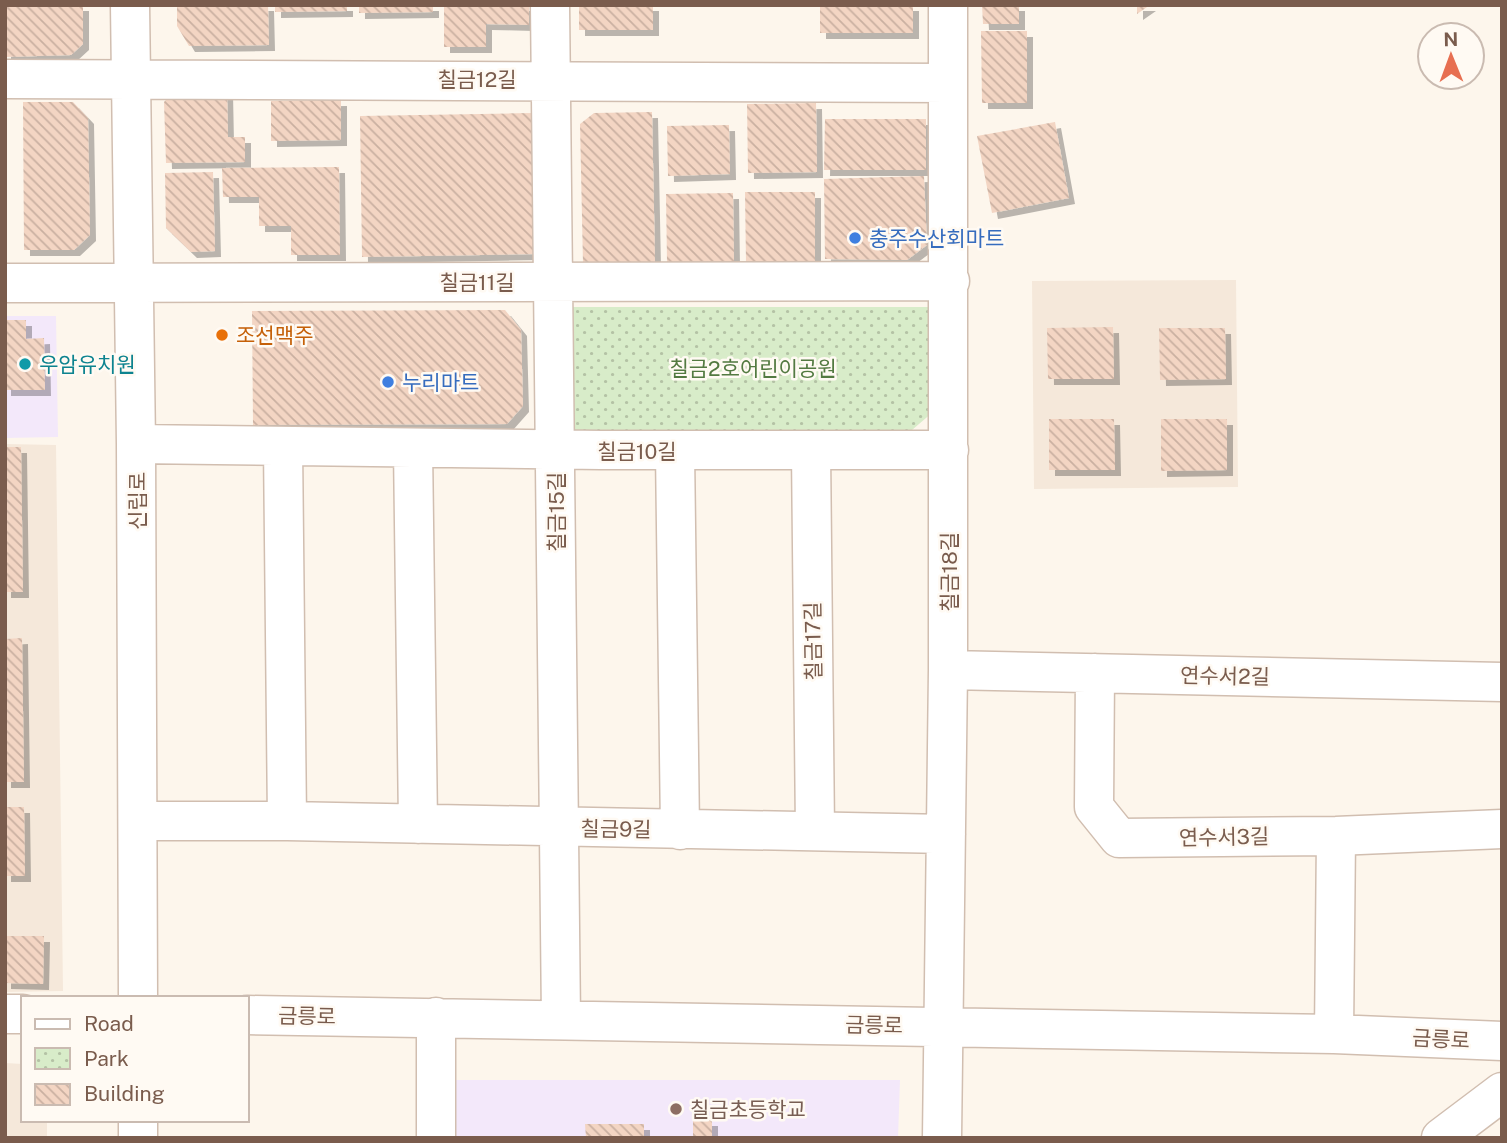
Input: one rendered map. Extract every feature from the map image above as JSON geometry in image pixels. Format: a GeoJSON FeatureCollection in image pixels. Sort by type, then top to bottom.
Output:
{"type":"FeatureCollection","features":[{"type":"Feature","properties":{"kind":"street","name":"신립로"},"geometry":{"type":"LineString","coordinates":[[130,5],[135,283],[138,996]]}},
{"type":"Feature","properties":{"kind":"street","name":"칠금15길"},"geometry":{"type":"LineString","coordinates":[[550,5],[561,1019]]}},
{"type":"Feature","properties":{"kind":"street","name":"칠금18길"},"geometry":{"type":"LineString","coordinates":[[942,1138],[948,670],[948,5]]}},
{"type":"Feature","properties":{"kind":"street","name":"칠금12길"},"geometry":{"type":"LineString","coordinates":[[5,79],[551,79],[948,83]]}},
{"type":"Feature","properties":{"kind":"street","name":"칠금11길"},"geometry":{"type":"LineString","coordinates":[[5,283],[950,281]]}},
{"type":"Feature","properties":{"kind":"street","name":"칠금10길"},"geometry":{"type":"LineString","coordinates":[[136,444],[675,451],[949,450]]}},
{"type":"Feature","properties":{"kind":"street"},"geometry":{"type":"LineString","coordinates":[[283,446],[287,821]]}},
{"type":"Feature","properties":{"kind":"street"},"geometry":{"type":"LineString","coordinates":[[413,448],[418,824]]}},
{"type":"Feature","properties":{"kind":"street"},"geometry":{"type":"LineString","coordinates":[[675,451],[680,830]]}},
{"type":"Feature","properties":{"kind":"street","name":"칠금17길"},"geometry":{"type":"LineString","coordinates":[[811,451],[815,831]]}},
{"type":"Feature","properties":{"kind":"street","name":"연수서2길"},"geometry":{"type":"LineString","coordinates":[[948,670],[1502,682]]}},
{"type":"Feature","properties":{"kind":"street","name":"연수서3길"},"geometry":{"type":"LineString","coordinates":[[1095,673],[1094,807],[1119,838],[1336,836],[1502,829]]}},
{"type":"Feature","properties":{"kind":"street","name":"칠금9길"},"geometry":{"type":"LineString","coordinates":[[139,821],[287,821],[946,835]]}},
{"type":"Feature","properties":{"kind":"street"},"geometry":{"type":"LineString","coordinates":[[1334,1034],[1336,836]]}},
{"type":"Feature","properties":{"kind":"street","name":"금릉로"},"geometry":{"type":"LineString","coordinates":[[248,1015],[1334,1034],[1502,1041]]}},
{"type":"Feature","properties":{"kind":"street"},"geometry":{"type":"LineString","coordinates":[[436,1017],[436,1138]]}},
{"type":"Feature","properties":{"kind":"street"},"geometry":{"type":"LineString","coordinates":[[1441,1138],[1502,1092]]}},
{"type":"Feature","properties":{"kind":"shaded area"},"geometry":{"type":"Polygon","coordinates":[[[1236,280],[1238,487],[1034,489],[1032,281],[1236,280]]]}},
{"type":"Feature","properties":{"kind":"shaded area"},"geometry":{"type":"Polygon","coordinates":[[[5,316],[56,316],[58,437],[5,438],[5,316]]]}},
{"type":"Feature","properties":{"kind":"shaded area"},"geometry":{"type":"Polygon","coordinates":[[[5,444],[56,445],[63,991],[5,992],[5,444]]]}},
{"type":"Feature","properties":{"kind":"shaded area"},"geometry":{"type":"Polygon","coordinates":[[[5,1063],[21,1064],[21,1122],[47,1122],[47,1138],[5,1138],[5,1063]]]}},
{"type":"Feature","properties":{"kind":"shaded area","name":"칠금초등학교"},"geometry":{"type":"Polygon","coordinates":[[[453,1080],[900,1080],[898,1138],[452,1138],[453,1080]]]}},
{"type":"Feature","properties":{"kind":"green space","name":"칠금2호어린이공원"},"geometry":{"type":"Polygon","coordinates":[[[573,307],[933,307],[933,412],[912,430],[573,430],[573,307]]]}},
{"type":"Feature","properties":{"kind":"building"},"geometry":{"type":"Polygon","coordinates":[[[5,5],[83,5],[83,44],[71,55],[5,57],[5,5]]]}},
{"type":"Feature","properties":{"kind":"building"},"geometry":{"type":"Polygon","coordinates":[[[177,5],[268,5],[269,45],[189,46],[177,26],[177,5]]]}},
{"type":"Feature","properties":{"kind":"building"},"geometry":{"type":"Polygon","coordinates":[[[275,5],[347,5],[347,11],[275,12],[275,5]]]}},
{"type":"Feature","properties":{"kind":"building"},"geometry":{"type":"Polygon","coordinates":[[[359,5],[433,5],[433,12],[359,13],[359,5]]]}},
{"type":"Feature","properties":{"kind":"building"},"geometry":{"type":"Polygon","coordinates":[[[444,5],[529,5],[529,25],[486,24],[486,47],[444,47],[444,5]]]}},
{"type":"Feature","properties":{"kind":"building"},"geometry":{"type":"Polygon","coordinates":[[[579,5],[653,5],[653,30],[579,30],[579,5]]]}},
{"type":"Feature","properties":{"kind":"building"},"geometry":{"type":"Polygon","coordinates":[[[820,5],[913,5],[913,33],[820,33],[820,5]]]}},
{"type":"Feature","properties":{"kind":"building"},"geometry":{"type":"Polygon","coordinates":[[[982,5],[1019,5],[1019,24],[983,24],[982,5]]]}},
{"type":"Feature","properties":{"kind":"building"},"geometry":{"type":"Polygon","coordinates":[[[1137,5],[1150,5],[1137,14],[1137,5]]]}},
{"type":"Feature","properties":{"kind":"building"},"geometry":{"type":"Polygon","coordinates":[[[981,31],[1027,31],[1027,103],[982,103],[981,31]]]}},
{"type":"Feature","properties":{"kind":"building"},"geometry":{"type":"Polygon","coordinates":[[[227,88],[228,137],[245,137],[245,162],[166,163],[164,102],[176,89],[227,88]]]}},
{"type":"Feature","properties":{"kind":"building"},"geometry":{"type":"Polygon","coordinates":[[[341,100],[341,140],[271,141],[271,101],[341,100]]]}},
{"type":"Feature","properties":{"kind":"building"},"geometry":{"type":"Polygon","coordinates":[[[23,102],[73,102],[88,118],[90,235],[74,250],[24,250],[23,102]]]}},
{"type":"Feature","properties":{"kind":"building"},"geometry":{"type":"Polygon","coordinates":[[[816,103],[817,172],[748,173],[747,104],[816,103]]]}},
{"type":"Feature","properties":{"kind":"building"},"geometry":{"type":"Polygon","coordinates":[[[652,112],[655,262],[583,264],[580,124],[594,113],[652,112]]]}},
{"type":"Feature","properties":{"kind":"building"},"geometry":{"type":"Polygon","coordinates":[[[533,113],[535,254],[362,257],[360,116],[533,113]]]}},
{"type":"Feature","properties":{"kind":"building"},"geometry":{"type":"Polygon","coordinates":[[[825,119],[926,119],[926,170],[824,170],[825,119]]]}},
{"type":"Feature","properties":{"kind":"building"},"geometry":{"type":"Polygon","coordinates":[[[1055,122],[1069,198],[992,213],[977,136],[1055,122]]]}},
{"type":"Feature","properties":{"kind":"building"},"geometry":{"type":"Polygon","coordinates":[[[729,125],[730,174],[668,176],[667,126],[729,125]]]}},
{"type":"Feature","properties":{"kind":"building"},"geometry":{"type":"Polygon","coordinates":[[[339,167],[340,255],[291,255],[291,226],[259,226],[259,197],[223,197],[222,168],[339,167]]]}},
{"type":"Feature","properties":{"kind":"building"},"geometry":{"type":"Polygon","coordinates":[[[213,172],[215,251],[191,252],[166,228],[165,173],[213,172]]]}},
{"type":"Feature","properties":{"kind":"building"},"geometry":{"type":"Polygon","coordinates":[[[924,176],[927,245],[907,260],[825,259],[824,179],[924,176]]]}},
{"type":"Feature","properties":{"kind":"building"},"geometry":{"type":"Polygon","coordinates":[[[745,192],[815,192],[815,261],[746,262],[745,192]]]}},
{"type":"Feature","properties":{"kind":"building"},"geometry":{"type":"Polygon","coordinates":[[[733,193],[734,261],[667,262],[666,194],[733,193]]]}},
{"type":"Feature","properties":{"kind":"building","name":"누리마트"},"geometry":{"type":"Polygon","coordinates":[[[505,310],[521,330],[523,406],[507,424],[253,425],[252,311],[505,310]]]}},
{"type":"Feature","properties":{"kind":"building","name":"우암유치원"},"geometry":{"type":"Polygon","coordinates":[[[5,320],[26,320],[26,339],[44,338],[45,390],[5,390],[5,320]]]}},
{"type":"Feature","properties":{"kind":"building"},"geometry":{"type":"Polygon","coordinates":[[[1113,327],[1114,379],[1048,379],[1047,328],[1113,327]]]}},
{"type":"Feature","properties":{"kind":"building"},"geometry":{"type":"Polygon","coordinates":[[[1159,328],[1225,328],[1226,379],[1160,380],[1159,328]]]}},
{"type":"Feature","properties":{"kind":"building"},"geometry":{"type":"Polygon","coordinates":[[[1049,419],[1114,419],[1115,470],[1049,470],[1049,419]]]}},
{"type":"Feature","properties":{"kind":"building"},"geometry":{"type":"Polygon","coordinates":[[[1161,419],[1227,419],[1227,470],[1161,471],[1161,419]]]}},
{"type":"Feature","properties":{"kind":"building"},"geometry":{"type":"Polygon","coordinates":[[[5,447],[21,447],[23,592],[5,592],[5,447]]]}},
{"type":"Feature","properties":{"kind":"building"},"geometry":{"type":"Polygon","coordinates":[[[22,638],[24,782],[5,782],[5,639],[22,638]]]}},
{"type":"Feature","properties":{"kind":"building"},"geometry":{"type":"Polygon","coordinates":[[[5,807],[24,807],[25,876],[5,876],[5,807]]]}},
{"type":"Feature","properties":{"kind":"building"},"geometry":{"type":"Polygon","coordinates":[[[5,936],[44,936],[43,984],[5,983],[5,936]]]}},
{"type":"Feature","properties":{"kind":"building"},"geometry":{"type":"Polygon","coordinates":[[[693,1120],[712,1120],[712,1138],[693,1138],[693,1120]]]}},
{"type":"Feature","properties":{"kind":"building"},"geometry":{"type":"Polygon","coordinates":[[[585,1124],[644,1124],[644,1138],[586,1138],[585,1124]]]}},
{"type":"Feature","properties":{"kind":"place","name":"충주수산회마트"},"geometry":{"type":"Point","coordinates":[855,238]}},
{"type":"Feature","properties":{"kind":"place","name":"조선맥주"},"geometry":{"type":"Point","coordinates":[222,335]}},
{"type":"Feature","properties":{"kind":"place","name":"우암유치원"},"geometry":{"type":"Point","coordinates":[25,364]}},
{"type":"Feature","properties":{"kind":"place","name":"누리마트"},"geometry":{"type":"Point","coordinates":[388,382]}},
{"type":"Feature","properties":{"kind":"place","name":"칠금초등학교"},"geometry":{"type":"Point","coordinates":[676,1109]}}]}
